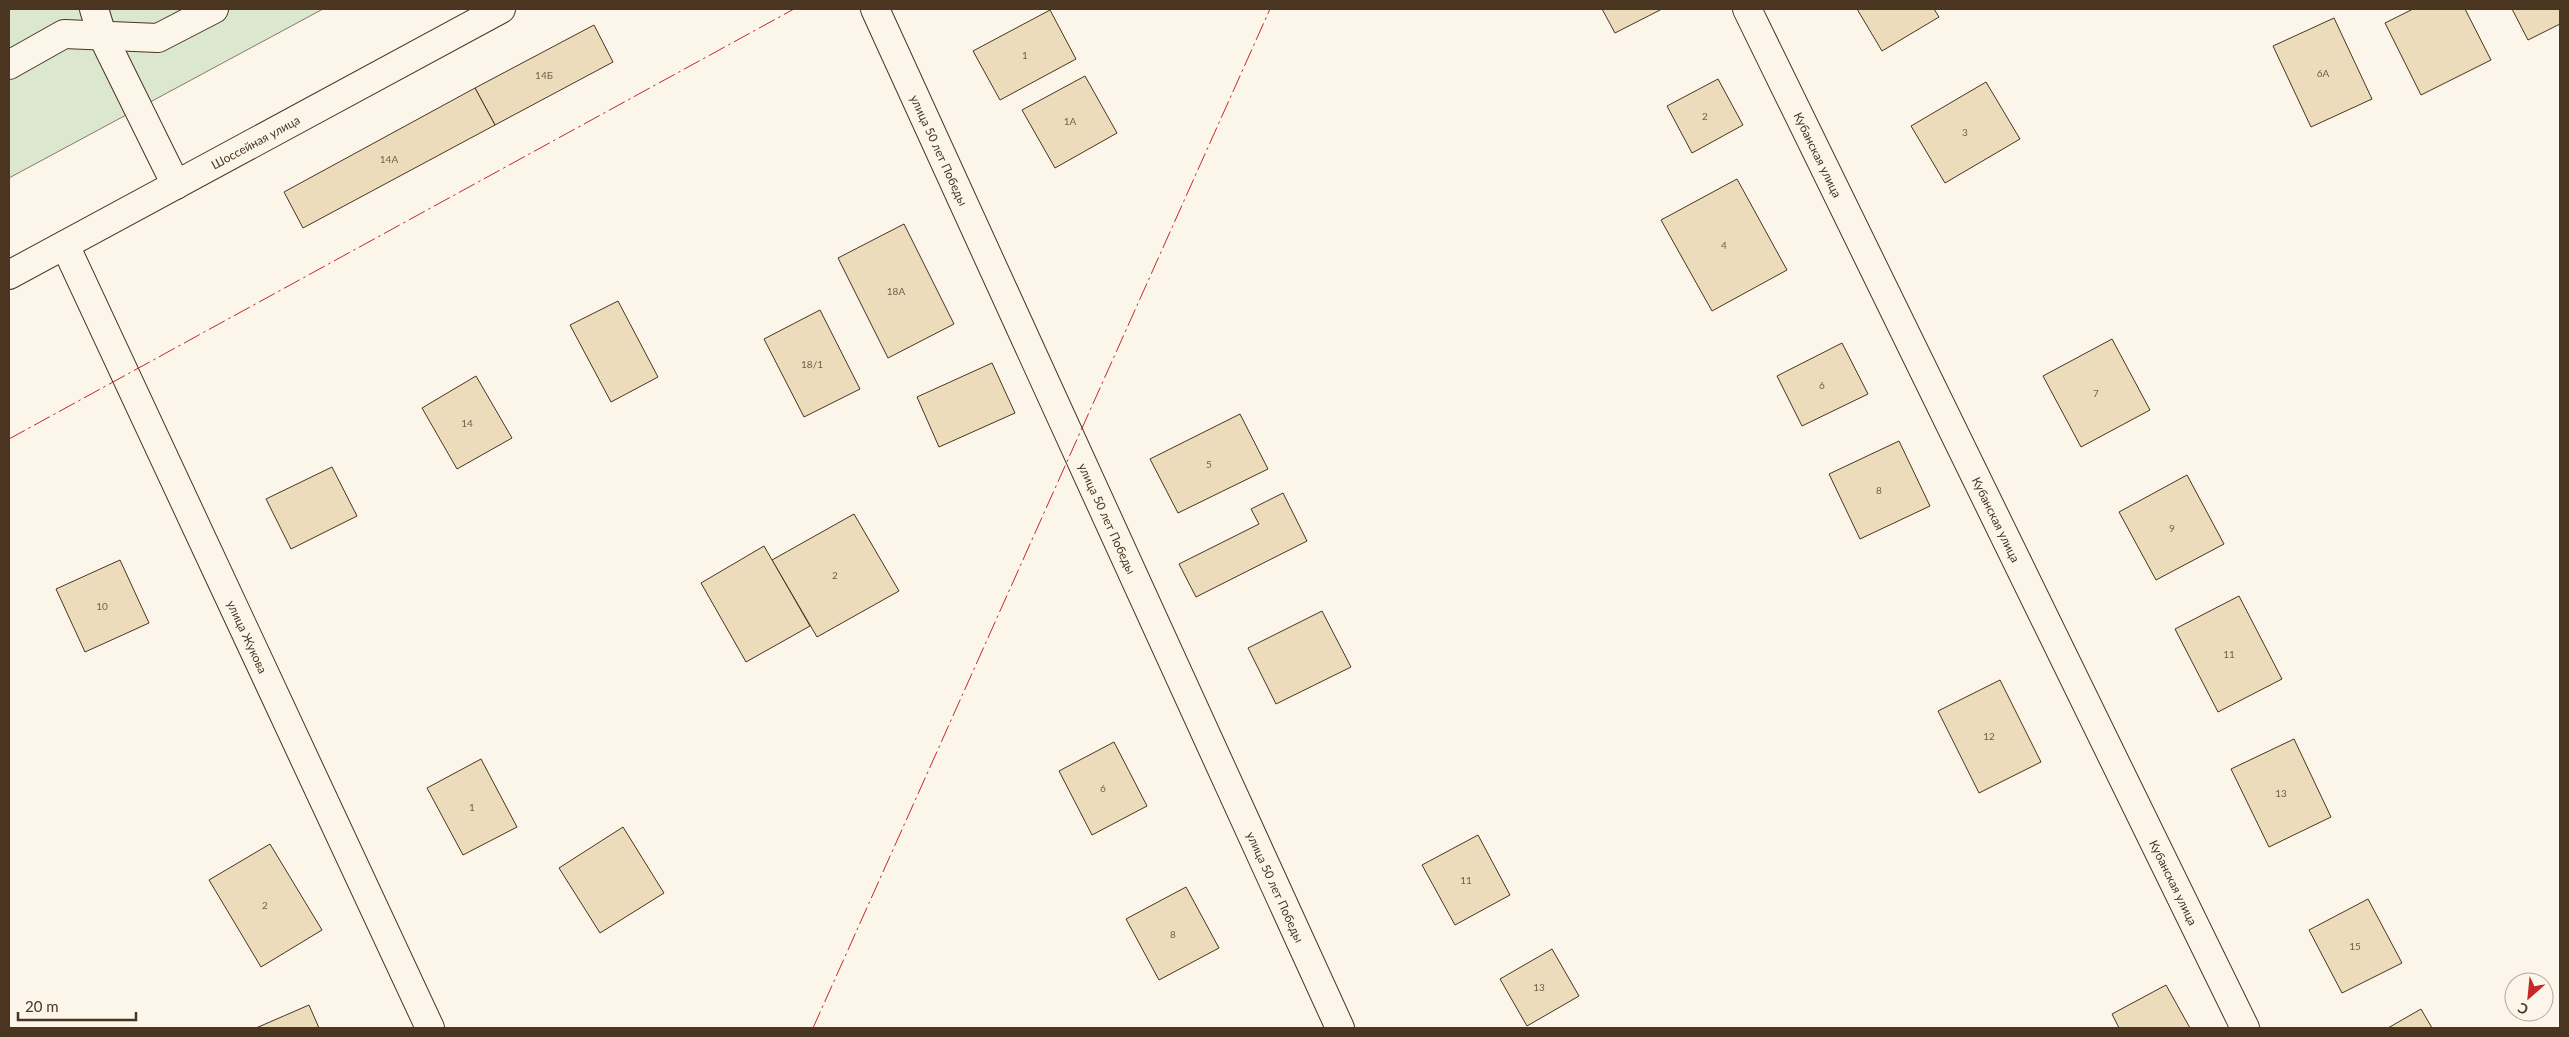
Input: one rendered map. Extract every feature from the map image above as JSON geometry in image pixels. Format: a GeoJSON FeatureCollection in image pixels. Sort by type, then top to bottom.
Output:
{"type":"FeatureCollection","features":[{"type":"Feature","properties":{"kind":"street"},"geometry":{"type":"LineString","coordinates":[[94,9],[102,35],[176,184]]}},
{"type":"Feature","properties":{"kind":"street"},"geometry":{"type":"LineString","coordinates":[[9,64],[64,34],[158,38],[214,9]]}},
{"type":"Feature","properties":{"kind":"street","name":"Шоссейная улица"},"geometry":{"type":"LineString","coordinates":[[9,275],[501,9]]}},
{"type":"Feature","properties":{"kind":"street","name":"улица 50 лет Победы"},"geometry":{"type":"LineString","coordinates":[[875,9],[1340,1028]]}},
{"type":"Feature","properties":{"kind":"street","name":"Кубанская улица"},"geometry":{"type":"LineString","coordinates":[[1747,9],[2245,1028]]}},
{"type":"Feature","properties":{"kind":"street","name":"улица Жукова"},"geometry":{"type":"LineString","coordinates":[[65,245],[430,1028]]}},
{"type":"Feature","properties":{"kind":"green space"},"geometry":{"type":"Polygon","coordinates":[[[9,9],[323,9],[9,178],[9,9]]]}},
{"type":"Feature","properties":{"kind":"building"},"geometry":{"type":"Polygon","coordinates":[[[1602,9],[1662,9],[1615,33],[1602,9]]]}},
{"type":"Feature","properties":{"kind":"building"},"geometry":{"type":"Polygon","coordinates":[[[1857,9],[1934,9],[1939,17],[1882,51],[1857,9]]]}},
{"type":"Feature","properties":{"kind":"building"},"geometry":{"type":"Polygon","coordinates":[[[2413,9],[2465,9],[2491,60],[2421,95],[2385,23],[2413,9]]]}},
{"type":"Feature","properties":{"kind":"building"},"geometry":{"type":"Polygon","coordinates":[[[2512,9],[2560,9],[2560,24],[2528,40],[2512,9]]]}},
{"type":"Feature","properties":{"kind":"building"},"geometry":{"type":"Polygon","coordinates":[[[1050,10],[1076,59],[1000,100],[973,51],[1050,10]]]}},
{"type":"Feature","properties":{"kind":"building"},"geometry":{"type":"Polygon","coordinates":[[[2334,18],[2372,99],[2311,127],[2273,46],[2334,18]]]}},
{"type":"Feature","properties":{"kind":"building"},"geometry":{"type":"Polygon","coordinates":[[[594,25],[613,62],[495,125],[475,88],[594,25]]]}},
{"type":"Feature","properties":{"kind":"building"},"geometry":{"type":"Polygon","coordinates":[[[1085,76],[1117,133],[1055,168],[1022,110],[1085,76]]]}},
{"type":"Feature","properties":{"kind":"building"},"geometry":{"type":"Polygon","coordinates":[[[1718,79],[1743,125],[1692,153],[1667,106],[1718,79]]]}},
{"type":"Feature","properties":{"kind":"building"},"geometry":{"type":"Polygon","coordinates":[[[1986,82],[2020,139],[1945,183],[1911,126],[1986,82]]]}},
{"type":"Feature","properties":{"kind":"building"},"geometry":{"type":"Polygon","coordinates":[[[475,88],[495,125],[303,228],[284,192],[475,88]]]}},
{"type":"Feature","properties":{"kind":"building"},"geometry":{"type":"Polygon","coordinates":[[[1737,179],[1787,270],[1712,311],[1661,220],[1737,179]]]}},
{"type":"Feature","properties":{"kind":"building"},"geometry":{"type":"Polygon","coordinates":[[[904,224],[954,324],[888,358],[838,258],[904,224]]]}},
{"type":"Feature","properties":{"kind":"building"},"geometry":{"type":"Polygon","coordinates":[[[618,301],[658,377],[611,402],[570,325],[618,301]]]}},
{"type":"Feature","properties":{"kind":"building"},"geometry":{"type":"Polygon","coordinates":[[[820,310],[860,389],[804,417],[764,339],[820,310]]]}},
{"type":"Feature","properties":{"kind":"building"},"geometry":{"type":"Polygon","coordinates":[[[2112,339],[2150,410],[2081,447],[2043,376],[2112,339]]]}},
{"type":"Feature","properties":{"kind":"building"},"geometry":{"type":"Polygon","coordinates":[[[1842,343],[1868,394],[1802,426],[1777,376],[1842,343]]]}},
{"type":"Feature","properties":{"kind":"building"},"geometry":{"type":"Polygon","coordinates":[[[992,363],[1015,413],[939,447],[917,397],[992,363]]]}},
{"type":"Feature","properties":{"kind":"building"},"geometry":{"type":"Polygon","coordinates":[[[476,376],[512,438],[457,469],[422,408],[476,376]]]}},
{"type":"Feature","properties":{"kind":"building"},"geometry":{"type":"Polygon","coordinates":[[[1240,414],[1268,469],[1178,513],[1150,459],[1240,414]]]}},
{"type":"Feature","properties":{"kind":"building"},"geometry":{"type":"Polygon","coordinates":[[[1899,441],[1930,506],[1860,539],[1829,474],[1899,441]]]}},
{"type":"Feature","properties":{"kind":"building"},"geometry":{"type":"Polygon","coordinates":[[[332,467],[357,516],[291,549],[266,499],[332,467]]]}},
{"type":"Feature","properties":{"kind":"building"},"geometry":{"type":"Polygon","coordinates":[[[2187,475],[2224,544],[2156,580],[2119,512],[2187,475]]]}},
{"type":"Feature","properties":{"kind":"building"},"geometry":{"type":"Polygon","coordinates":[[[1283,493],[1307,541],[1196,597],[1179,564],[1259,524],[1251,509],[1283,493]]]}},
{"type":"Feature","properties":{"kind":"building"},"geometry":{"type":"Polygon","coordinates":[[[854,514],[899,591],[817,637],[772,560],[854,514]]]}},
{"type":"Feature","properties":{"kind":"building"},"geometry":{"type":"Polygon","coordinates":[[[764,546],[810,626],[746,662],[701,583],[764,546]]]}},
{"type":"Feature","properties":{"kind":"building"},"geometry":{"type":"Polygon","coordinates":[[[120,560],[149,623],[85,652],[56,589],[120,560]]]}},
{"type":"Feature","properties":{"kind":"building"},"geometry":{"type":"Polygon","coordinates":[[[2239,596],[2282,679],[2218,712],[2175,629],[2239,596]]]}},
{"type":"Feature","properties":{"kind":"building"},"geometry":{"type":"Polygon","coordinates":[[[1322,611],[1351,667],[1276,704],[1248,648],[1322,611]]]}},
{"type":"Feature","properties":{"kind":"building"},"geometry":{"type":"Polygon","coordinates":[[[2000,680],[2041,762],[1979,793],[1938,711],[2000,680]]]}},
{"type":"Feature","properties":{"kind":"building"},"geometry":{"type":"Polygon","coordinates":[[[2294,739],[2331,817],[2269,847],[2231,769],[2294,739]]]}},
{"type":"Feature","properties":{"kind":"building"},"geometry":{"type":"Polygon","coordinates":[[[1114,742],[1147,806],[1092,835],[1059,771],[1114,742]]]}},
{"type":"Feature","properties":{"kind":"building"},"geometry":{"type":"Polygon","coordinates":[[[481,759],[517,827],[463,855],[427,788],[481,759]]]}},
{"type":"Feature","properties":{"kind":"building"},"geometry":{"type":"Polygon","coordinates":[[[623,827],[664,893],[600,933],[559,868],[623,827]]]}},
{"type":"Feature","properties":{"kind":"building"},"geometry":{"type":"Polygon","coordinates":[[[1478,835],[1510,895],[1455,925],[1422,865],[1478,835]]]}},
{"type":"Feature","properties":{"kind":"building"},"geometry":{"type":"Polygon","coordinates":[[[270,844],[322,930],[261,967],[209,880],[270,844]]]}},
{"type":"Feature","properties":{"kind":"building"},"geometry":{"type":"Polygon","coordinates":[[[1186,887],[1219,948],[1159,980],[1126,919],[1186,887]]]}},
{"type":"Feature","properties":{"kind":"building"},"geometry":{"type":"Polygon","coordinates":[[[2368,899],[2402,963],[2342,993],[2309,930],[2368,899]]]}},
{"type":"Feature","properties":{"kind":"building"},"geometry":{"type":"Polygon","coordinates":[[[1552,949],[1579,996],[1527,1026],[1500,979],[1552,949]]]}},
{"type":"Feature","properties":{"kind":"building"},"geometry":{"type":"Polygon","coordinates":[[[2166,985],[2190,1028],[2119,1028],[2112,1014],[2166,985]]]}},
{"type":"Feature","properties":{"kind":"building"},"geometry":{"type":"Polygon","coordinates":[[[309,1005],[319,1028],[256,1028],[309,1005]]]}},
{"type":"Feature","properties":{"kind":"building"},"geometry":{"type":"Polygon","coordinates":[[[2421,1009],[2432,1028],[2388,1028],[2421,1009]]]}},
{"type":"Feature","properties":{"kind":"power"},"geometry":{"type":"LineString","coordinates":[[9,439],[794,9]]}},
{"type":"Feature","properties":{"kind":"power"},"geometry":{"type":"LineString","coordinates":[[813,1028],[1270,9]]}}]}
